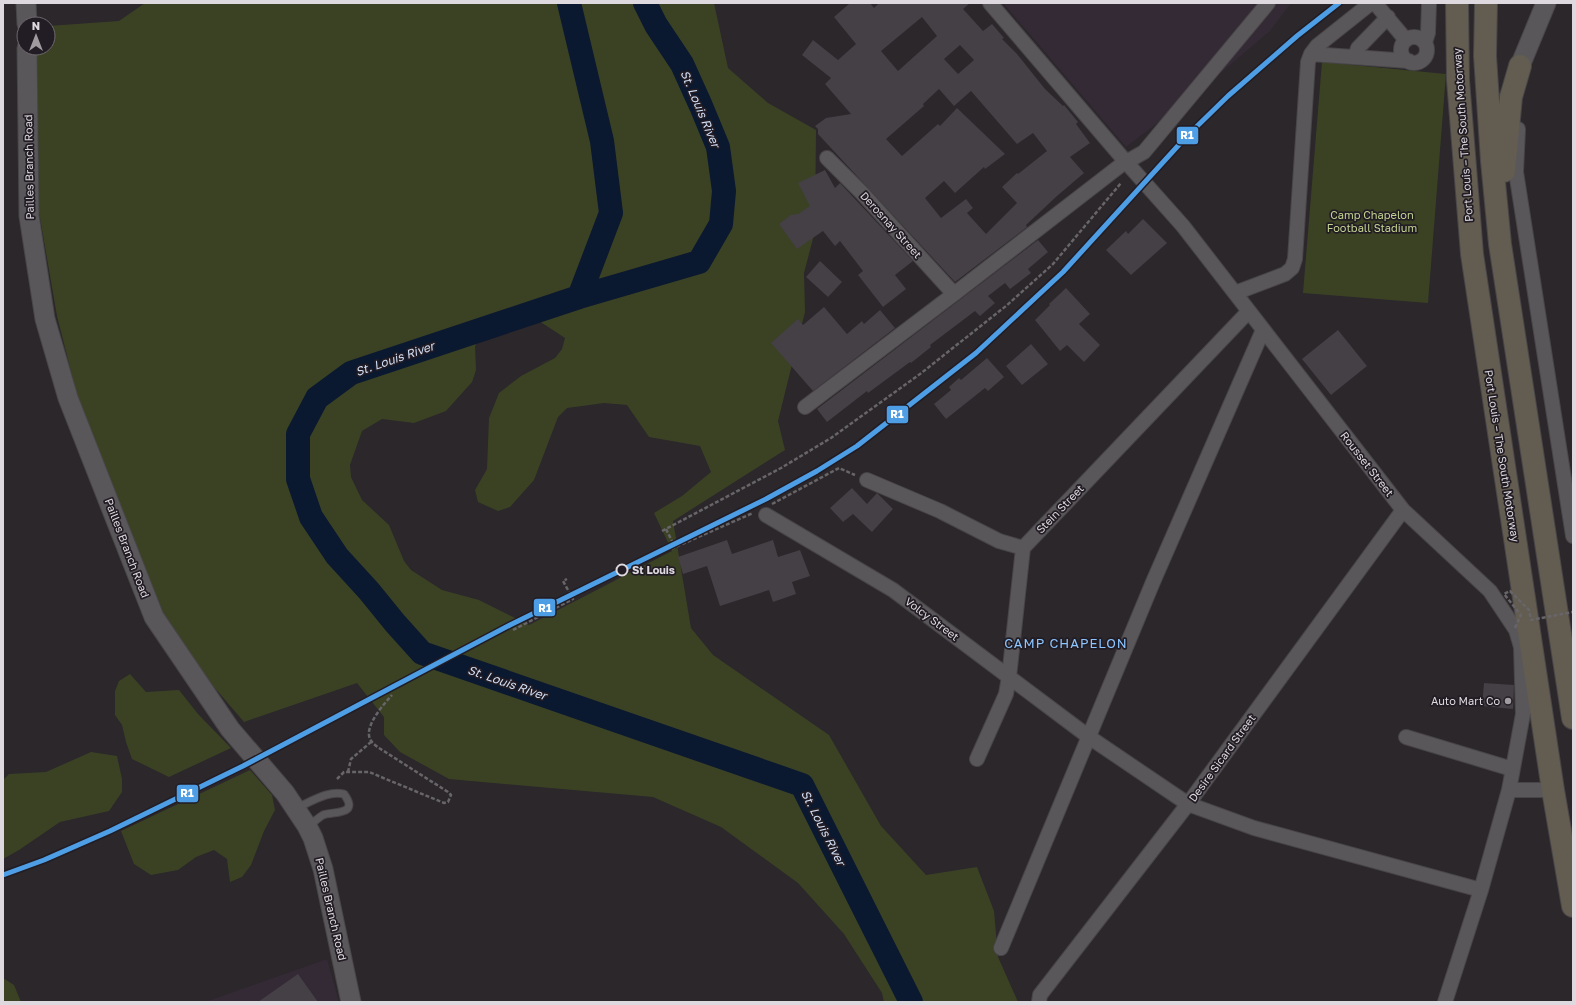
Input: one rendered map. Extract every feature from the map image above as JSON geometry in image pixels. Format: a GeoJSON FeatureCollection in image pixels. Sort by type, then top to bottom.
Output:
{"type":"FeatureCollection","features":[{"type":"Feature","properties":{"kind":"highway","name":"Port Louis – The South Motorway"},"geometry":{"type":"LineString","coordinates":[[1457,3],[1458,80],[1472,254],[1553,790],[1573,906]]}},
{"type":"Feature","properties":{"kind":"highway"},"geometry":{"type":"LineString","coordinates":[[1486,3],[1485,56],[1492,161],[1500,244],[1573,718]]}},
{"type":"Feature","properties":{"kind":"highway"},"geometry":{"type":"LineString","coordinates":[[1500,244],[1508,120],[1511,97],[1520,66]]}},
{"type":"Feature","properties":{"kind":"main road"},"geometry":{"type":"LineString","coordinates":[[26,3],[26,16]]}},
{"type":"Feature","properties":{"kind":"main road"},"geometry":{"type":"LineString","coordinates":[[1520,66],[1546,3]]}},
{"type":"Feature","properties":{"kind":"main road","name":"Pailles Branch Road"},"geometry":{"type":"LineString","coordinates":[[27,56],[29,216],[45,319],[68,398],[154,617],[230,729],[273,779],[296,808],[307,826],[319,854],[323,869],[350,1002]]}},
{"type":"Feature","properties":{"kind":"street","name":"Rousset Street"},"geometry":{"type":"LineString","coordinates":[[990,3],[1126,162],[1183,226],[1403,510],[1490,591],[1515,628],[1521,647],[1523,714],[1508,790],[1481,890],[1445,1002]]}},
{"type":"Feature","properties":{"kind":"street"},"geometry":{"type":"LineString","coordinates":[[805,407],[1126,162],[1144,152],[1268,3]]}},
{"type":"Feature","properties":{"kind":"street"},"geometry":{"type":"LineString","coordinates":[[1235,293],[1285,274],[1292,268],[1295,259],[1308,62],[1311,54],[1317,46],[1371,3]]}},
{"type":"Feature","properties":{"kind":"street"},"geometry":{"type":"LineString","coordinates":[[1375,3],[1406,40]]}},
{"type":"Feature","properties":{"kind":"street"},"geometry":{"type":"LineString","coordinates":[[1311,54],[1417,62],[1424,58],[1427,50],[1425,42],[1428,33],[1429,3]]}},
{"type":"Feature","properties":{"kind":"street"},"geometry":{"type":"LineString","coordinates":[[1355,57],[1358,48],[1388,17]]}},
{"type":"Feature","properties":{"kind":"street"},"geometry":{"type":"LineString","coordinates":[[1409,61],[1405,59],[1401,51],[1403,43],[1409,38],[1418,37],[1425,42]]}},
{"type":"Feature","properties":{"kind":"street"},"geometry":{"type":"LineString","coordinates":[[1520,66],[1516,172],[1573,536]]}},
{"type":"Feature","properties":{"kind":"street","name":"Derosnay Street"},"geometry":{"type":"LineString","coordinates":[[827,158],[862,193],[954,294]]}},
{"type":"Feature","properties":{"kind":"street","name":"Stein Street"},"geometry":{"type":"LineString","coordinates":[[1022,548],[1249,311]]}},
{"type":"Feature","properties":{"kind":"street"},"geometry":{"type":"LineString","coordinates":[[1001,948],[1153,582],[1263,330]]}},
{"type":"Feature","properties":{"kind":"street"},"geometry":{"type":"LineString","coordinates":[[867,480],[940,511],[998,541],[1022,548],[1006,694],[978,759]]}},
{"type":"Feature","properties":{"kind":"street","name":"Desire Sicard Street"},"geometry":{"type":"LineString","coordinates":[[1039,1002],[1040,995],[1188,804],[1403,510]]}},
{"type":"Feature","properties":{"kind":"street","name":"Volcy Street"},"geometry":{"type":"LineString","coordinates":[[763,513],[893,590],[1089,737],[1188,804],[1254,828],[1481,890]]}},
{"type":"Feature","properties":{"kind":"street"},"geometry":{"type":"LineString","coordinates":[[1406,737],[1512,770]]}},
{"type":"Feature","properties":{"kind":"street"},"geometry":{"type":"LineString","coordinates":[[1508,790],[1553,790]]}},
{"type":"Feature","properties":{"kind":"lane"},"geometry":{"type":"LineString","coordinates":[[296,808],[327,795],[337,793],[344,794],[348,800],[348,806],[345,811],[339,814],[330,813],[323,815],[307,826]]}},
{"type":"Feature","properties":{"kind":"path"},"geometry":{"type":"LineString","coordinates":[[662,531],[782,468],[831,438],[920,374],[1006,306],[1053,264],[1125,179]]}},
{"type":"Feature","properties":{"kind":"path"},"geometry":{"type":"LineString","coordinates":[[671,549],[763,513],[839,468],[867,480]]}},
{"type":"Feature","properties":{"kind":"path"},"geometry":{"type":"LineString","coordinates":[[666,529],[675,547]]}},
{"type":"Feature","properties":{"kind":"path"},"geometry":{"type":"LineString","coordinates":[[567,579],[563,581],[573,599]]}},
{"type":"Feature","properties":{"kind":"path"},"geometry":{"type":"LineString","coordinates":[[1515,628],[1522,616],[1504,594],[1510,590],[1529,610],[1531,620],[1573,612]]}},
{"type":"Feature","properties":{"kind":"path"},"geometry":{"type":"LineString","coordinates":[[513,630],[576,597]]}},
{"type":"Feature","properties":{"kind":"path"},"geometry":{"type":"LineString","coordinates":[[337,779],[340,775],[348,772],[369,772],[444,803],[448,802],[450,799],[451,795],[448,792],[371,742],[369,737],[370,728],[375,718],[392,695]]}},
{"type":"Feature","properties":{"kind":"path"},"geometry":{"type":"LineString","coordinates":[[348,772],[351,759],[371,742]]}},
{"type":"Feature","properties":{"kind":"shaded area"},"geometry":{"type":"Polygon","coordinates":[[[1003,3],[1291,3],[1270,31],[1203,88],[1126,147],[1003,3]]]}},
{"type":"Feature","properties":{"kind":"shaded area"},"geometry":{"type":"Polygon","coordinates":[[[327,959],[339,1002],[208,1002],[208,1001],[327,959]]]}},
{"type":"Feature","properties":{"kind":"green space"},"geometry":{"type":"Polygon","coordinates":[[[145,3],[714,3],[728,68],[768,103],[816,130],[815,231],[804,273],[805,312],[778,421],[785,450],[673,521],[691,628],[713,655],[829,735],[881,826],[926,875],[977,867],[994,911],[998,957],[1018,1002],[884,1002],[882,993],[844,934],[798,883],[721,827],[653,797],[449,779],[400,752],[384,735],[384,717],[357,683],[244,722],[154,617],[76,391],[57,316],[39,212],[37,56],[56,56],[56,25],[119,21],[145,3]],[[533,317],[488,324],[475,346],[476,370],[472,382],[446,411],[414,423],[382,419],[362,431],[350,465],[351,477],[362,500],[389,525],[404,561],[411,570],[442,590],[479,600],[529,625],[672,551],[654,513],[682,496],[711,472],[700,446],[649,437],[627,405],[604,403],[567,408],[558,417],[534,480],[510,507],[498,511],[478,502],[475,490],[487,469],[489,418],[499,393],[521,376],[555,358],[562,349],[565,338],[533,317]]]}},
{"type":"Feature","properties":{"kind":"green space","name":"Camp Chapelon Football Stadium"},"geometry":{"type":"Polygon","coordinates":[[[1322,62],[1446,74],[1428,303],[1303,293],[1322,62]]]}},
{"type":"Feature","properties":{"kind":"green space"},"geometry":{"type":"Polygon","coordinates":[[[130,674],[146,692],[179,690],[198,714],[231,748],[169,777],[132,759],[122,725],[115,715],[115,691],[119,681],[130,674]]]}},
{"type":"Feature","properties":{"kind":"green space"},"geometry":{"type":"Polygon","coordinates":[[[91,752],[117,756],[122,779],[122,792],[109,811],[60,822],[3,859],[3,780],[9,774],[46,772],[91,752]]]}},
{"type":"Feature","properties":{"kind":"green space"},"geometry":{"type":"Polygon","coordinates":[[[250,770],[272,795],[275,810],[264,831],[251,865],[242,877],[230,882],[227,859],[214,850],[196,857],[178,870],[151,875],[134,864],[121,831],[250,770]]]}},
{"type":"Feature","properties":{"kind":"green space"},"geometry":{"type":"Polygon","coordinates":[[[3,978],[14,985],[21,1002],[3,1002],[3,978]]]}},
{"type":"Feature","properties":{"kind":"building"},"geometry":{"type":"Polygon","coordinates":[[[850,3],[870,3],[874,8],[879,3],[970,3],[963,9],[983,31],[992,24],[1004,38],[1002,39],[1017,54],[1045,89],[1063,106],[1064,105],[1078,122],[1076,124],[1090,143],[1070,157],[1084,173],[1026,225],[1027,227],[955,282],[818,134],[818,129],[815,126],[826,118],[851,114],[825,84],[831,78],[802,55],[813,40],[838,60],[856,44],[834,17],[850,3]],[[922,17],[881,51],[898,71],[937,36],[922,17]],[[960,45],[944,59],[958,74],[974,60],[960,45]],[[939,89],[923,104],[924,106],[886,139],[902,156],[938,124],[940,126],[957,108],[1005,154],[985,169],[984,167],[955,193],[944,181],[925,198],[941,218],[966,199],[973,208],[967,213],[986,234],[1017,203],[1002,187],[1017,173],[1018,174],[1047,151],[1033,133],[1017,144],[971,91],[954,106],[939,89]]]}},
{"type":"Feature","properties":{"kind":"building"},"geometry":{"type":"Polygon","coordinates":[[[825,170],[835,188],[840,183],[913,261],[895,275],[906,289],[883,307],[858,275],[863,271],[840,241],[835,246],[823,231],[797,249],[779,224],[791,215],[798,214],[810,206],[798,183],[825,170]]]}},
{"type":"Feature","properties":{"kind":"building"},"geometry":{"type":"Polygon","coordinates":[[[1143,219],[1167,243],[1131,275],[1106,250],[1126,231],[1128,234],[1143,219]]]}},
{"type":"Feature","properties":{"kind":"building"},"geometry":{"type":"Polygon","coordinates":[[[1038,240],[1048,252],[1028,269],[1031,273],[1010,289],[1005,283],[988,296],[995,303],[980,316],[975,311],[930,345],[931,347],[911,363],[910,362],[868,393],[867,391],[827,422],[817,409],[1038,240]]]}},
{"type":"Feature","properties":{"kind":"building"},"geometry":{"type":"Polygon","coordinates":[[[820,261],[842,282],[828,297],[806,277],[820,261]]]}},
{"type":"Feature","properties":{"kind":"building"},"geometry":{"type":"Polygon","coordinates":[[[1066,288],[1090,314],[1079,324],[1100,345],[1084,362],[1067,345],[1060,351],[1035,320],[1066,288]]]}},
{"type":"Feature","properties":{"kind":"building"},"geometry":{"type":"Polygon","coordinates":[[[824,307],[847,334],[862,321],[864,324],[880,310],[895,328],[813,391],[771,343],[798,319],[803,325],[824,307]]]}},
{"type":"Feature","properties":{"kind":"building"},"geometry":{"type":"Polygon","coordinates":[[[1338,330],[1367,366],[1331,395],[1302,359],[1338,330]]]}},
{"type":"Feature","properties":{"kind":"building"},"geometry":{"type":"Polygon","coordinates":[[[1031,344],[1048,364],[1022,385],[1006,366],[1031,344]]]}},
{"type":"Feature","properties":{"kind":"building"},"geometry":{"type":"Polygon","coordinates":[[[987,358],[1004,377],[988,391],[985,388],[946,419],[934,404],[951,390],[949,387],[959,378],[961,380],[987,358]]]}},
{"type":"Feature","properties":{"kind":"building"},"geometry":{"type":"Polygon","coordinates":[[[852,488],[867,504],[877,493],[893,509],[872,532],[853,514],[843,522],[830,508],[852,488]]]}},
{"type":"Feature","properties":{"kind":"building"},"geometry":{"type":"Polygon","coordinates":[[[727,540],[732,554],[773,540],[778,557],[800,550],[810,576],[792,582],[796,594],[773,602],[769,590],[720,606],[707,566],[683,574],[678,557],[727,540]]]}},
{"type":"Feature","properties":{"kind":"building"},"geometry":{"type":"Polygon","coordinates":[[[1484,683],[1514,685],[1513,709],[1482,706],[1484,683]]]}},
{"type":"Feature","properties":{"kind":"building"},"geometry":{"type":"Polygon","coordinates":[[[298,974],[318,1002],[258,1002],[298,974]]]}},
{"type":"Feature","properties":{"kind":"waterway","name":"St. Louis River"},"geometry":{"type":"LineString","coordinates":[[569,3],[602,141],[611,213],[579,297],[351,373],[317,398],[298,434],[298,479],[311,517],[337,556],[422,653],[802,785],[911,1002]]}},
{"type":"Feature","properties":{"kind":"waterway","name":"St. Louis River"},"geometry":{"type":"LineString","coordinates":[[579,297],[699,262],[721,224],[724,191],[718,147],[682,64],[656,25],[645,3]]}},
{"type":"Feature","properties":{"kind":"transit line","name":"R1"},"geometry":{"type":"LineString","coordinates":[[3,875],[44,860],[110,831],[243,766],[510,625],[766,499],[817,471],[857,446],[976,353],[1063,272],[1186,137],[1228,96],[1297,36],[1339,3]]}},
{"type":"Feature","properties":{"kind":"place","name":"St Louis"},"geometry":{"type":"Point","coordinates":[622,570]}},
{"type":"Feature","properties":{"kind":"place","name":"Auto Mart Co"},"geometry":{"type":"Point","coordinates":[1508,701]}},
{"type":"Feature","properties":{"kind":"district","name":"CAMP CHAPELON"},"geometry":{"type":"Point","coordinates":[1066,643]}}]}
